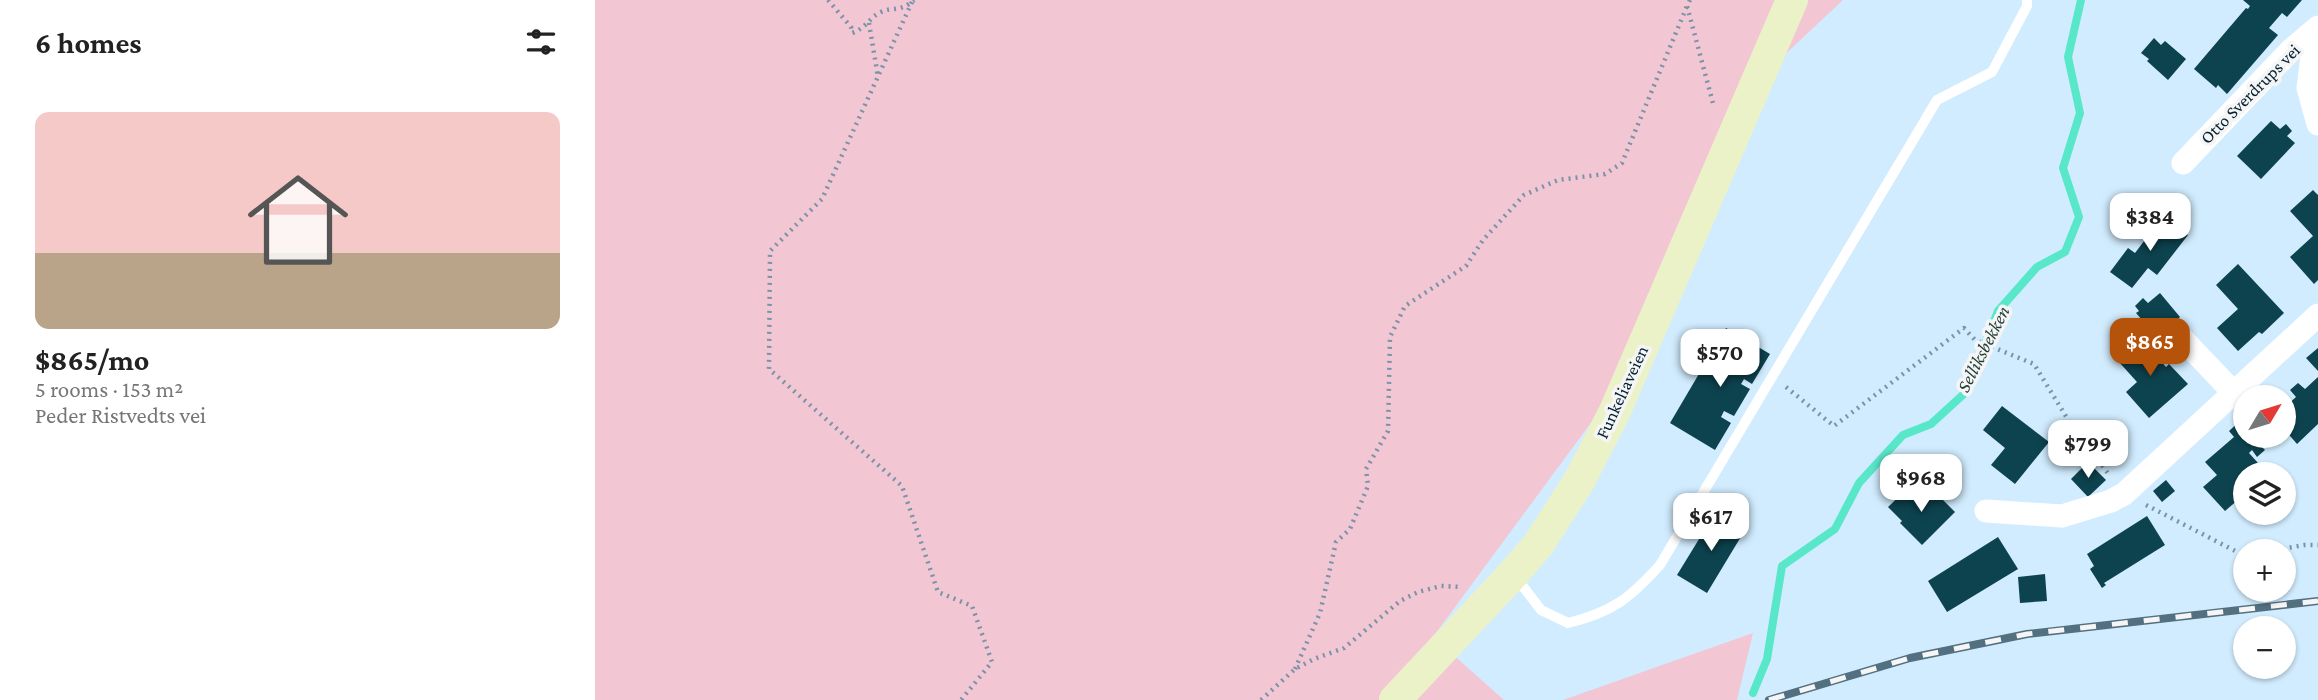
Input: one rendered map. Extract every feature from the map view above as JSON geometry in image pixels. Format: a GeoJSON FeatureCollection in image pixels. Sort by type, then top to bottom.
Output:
{"type":"FeatureCollection","features":[{"type":"Feature","properties":{"kind":"street","name":"Funkeliaveien"},"geometry":{"type":"LineString","coordinates":[[1395,700],[1513,574],[1556,517],[1598,444],[1792,0]]}},
{"type":"Feature","properties":{"kind":"street"},"geometry":{"type":"LineString","coordinates":[[2316,29],[2308,88],[2318,124]]}},
{"type":"Feature","properties":{"kind":"street","name":"Otto Sverdrups vei"},"geometry":{"type":"LineString","coordinates":[[2183,163],[2293,49],[2316,29]]}},
{"type":"Feature","properties":{"kind":"street"},"geometry":{"type":"LineString","coordinates":[[2243,385],[2318,315]]}},
{"type":"Feature","properties":{"kind":"street"},"geometry":{"type":"LineString","coordinates":[[2174,330],[2233,392]]}},
{"type":"Feature","properties":{"kind":"street"},"geometry":{"type":"LineString","coordinates":[[1986,511],[2061,516],[2111,501],[2124,494],[2233,394]]}},
{"type":"Feature","properties":{"kind":"lane"},"geometry":{"type":"LineString","coordinates":[[1513,574],[1541,610],[1568,623],[1597,616],[1632,595],[1660,565],[1937,100],[1992,72],[2027,6],[2027,0]]}},
{"type":"Feature","properties":{"kind":"path"},"geometry":{"type":"LineString","coordinates":[[828,0],[851,27],[852,33],[881,12],[902,9],[913,1]]}},
{"type":"Feature","properties":{"kind":"path"},"geometry":{"type":"LineString","coordinates":[[913,1],[823,199],[770,251],[769,369],[902,486],[938,592],[972,606],[992,662],[961,700]]}},
{"type":"Feature","properties":{"kind":"path"},"geometry":{"type":"LineString","coordinates":[[1689,3],[1718,123],[1723,133],[1733,140]]}},
{"type":"Feature","properties":{"kind":"path"},"geometry":{"type":"LineString","coordinates":[[1295,669],[1320,613],[1336,542],[1350,529],[1368,486],[1366,469],[1388,431],[1390,337],[1405,306],[1466,266],[1483,240],[1524,195],[1558,180],[1605,174],[1622,163],[1689,3]]}},
{"type":"Feature","properties":{"kind":"path"},"geometry":{"type":"LineString","coordinates":[[869,22],[878,78]]}},
{"type":"Feature","properties":{"kind":"path"},"geometry":{"type":"LineString","coordinates":[[1772,375],[1834,426],[1964,328],[1975,340],[2034,364],[2070,423],[2124,494],[2233,550]]}},
{"type":"Feature","properties":{"kind":"path"},"geometry":{"type":"LineString","coordinates":[[2296,546],[2318,545]]}},
{"type":"Feature","properties":{"kind":"path"},"geometry":{"type":"LineString","coordinates":[[1261,700],[1295,669],[1343,648],[1385,612],[1418,592],[1455,585],[1464,588],[1485,605]]}},
{"type":"Feature","properties":{"kind":"shaded area"},"geometry":{"type":"Polygon","coordinates":[[[595,0],[1843,0],[1748,89],[1621,382],[1433,637],[1504,700],[595,700],[595,0]]]}},
{"type":"Feature","properties":{"kind":"shaded area"},"geometry":{"type":"Polygon","coordinates":[[[1753,633],[1737,700],[1563,700],[1753,633]]]}},
{"type":"Feature","properties":{"kind":"building"},"geometry":{"type":"Polygon","coordinates":[[[2243,0],[2302,0],[2287,17],[2282,13],[2269,28],[2278,35],[2227,94],[2194,69],[2246,8],[2248,9],[2250,6],[2243,0]]]}},
{"type":"Feature","properties":{"kind":"building"},"geometry":{"type":"Polygon","coordinates":[[[2154,38],[2161,45],[2165,41],[2186,59],[2168,80],[2141,53],[2154,38]]]}},
{"type":"Feature","properties":{"kind":"building"},"geometry":{"type":"Polygon","coordinates":[[[2271,121],[2280,129],[2286,124],[2292,131],[2287,136],[2295,143],[2261,179],[2237,156],[2271,121]]]}},
{"type":"Feature","properties":{"kind":"building"},"geometry":{"type":"Polygon","coordinates":[[[2313,190],[2318,195],[2318,280],[2314,284],[2290,257],[2313,236],[2290,211],[2313,190]]]}},
{"type":"Feature","properties":{"kind":"building"},"geometry":{"type":"Polygon","coordinates":[[[2163,216],[2188,235],[2157,275],[2148,268],[2132,288],[2110,272],[2128,248],[2135,253],[2163,216]]]}},
{"type":"Feature","properties":{"kind":"building"},"geometry":{"type":"Polygon","coordinates":[[[2238,264],[2284,313],[2262,334],[2259,332],[2238,351],[2217,328],[2238,309],[2216,285],[2238,264]]]}},
{"type":"Feature","properties":{"kind":"building"},"geometry":{"type":"Polygon","coordinates":[[[2160,293],[2180,317],[2157,337],[2136,313],[2139,311],[2135,306],[2143,298],[2148,303],[2160,293]]]}},
{"type":"Feature","properties":{"kind":"building"},"geometry":{"type":"Polygon","coordinates":[[[1726,328],[1770,354],[1752,384],[1744,379],[1741,384],[1750,389],[1734,416],[1724,411],[1721,417],[1731,423],[1715,450],[1670,423],[1726,328]]]}},
{"type":"Feature","properties":{"kind":"building"},"geometry":{"type":"Polygon","coordinates":[[[2132,337],[2140,343],[2143,341],[2166,367],[2169,364],[2188,384],[2149,418],[2126,392],[2137,382],[2119,362],[2127,355],[2120,347],[2132,337]]]}},
{"type":"Feature","properties":{"kind":"building"},"geometry":{"type":"Polygon","coordinates":[[[2318,348],[2318,371],[2306,358],[2318,348]]]}},
{"type":"Feature","properties":{"kind":"building"},"geometry":{"type":"Polygon","coordinates":[[[2318,377],[2318,424],[2297,444],[2296,385],[2298,383],[2305,389],[2318,377]]]}},
{"type":"Feature","properties":{"kind":"building"},"geometry":{"type":"Polygon","coordinates":[[[2002,406],[2049,442],[2015,484],[1991,465],[2005,448],[1983,430],[2002,406]]]}},
{"type":"Feature","properties":{"kind":"building"},"geometry":{"type":"Polygon","coordinates":[[[2233,438],[2233,448],[2265,450],[2257,457],[2252,450],[2249,453],[2257,462],[2233,462],[2233,504],[2225,511],[2203,487],[2217,475],[2205,462],[2233,438]]]}},
{"type":"Feature","properties":{"kind":"building"},"geometry":{"type":"Polygon","coordinates":[[[2088,462],[2106,480],[2088,497],[2071,479],[2088,462]]]}},
{"type":"Feature","properties":{"kind":"building"},"geometry":{"type":"Polygon","coordinates":[[[2166,480],[2175,491],[2162,502],[2153,491],[2166,480]]]}},
{"type":"Feature","properties":{"kind":"building"},"geometry":{"type":"Polygon","coordinates":[[[1909,487],[1923,500],[1933,490],[1955,512],[1922,545],[1888,507],[1909,487]]]}},
{"type":"Feature","properties":{"kind":"building"},"geometry":{"type":"Polygon","coordinates":[[[1715,513],[1745,530],[1707,593],[1677,575],[1715,513]]]}},
{"type":"Feature","properties":{"kind":"building"},"geometry":{"type":"Polygon","coordinates":[[[2147,516],[2165,545],[2104,583],[2106,585],[2102,588],[2090,569],[2094,566],[2087,554],[2147,516]]]}},
{"type":"Feature","properties":{"kind":"building"},"geometry":{"type":"Polygon","coordinates":[[[1998,537],[2018,569],[1947,612],[1928,581],[1998,537]]]}},
{"type":"Feature","properties":{"kind":"building"},"geometry":{"type":"Polygon","coordinates":[[[2045,574],[2047,601],[2020,603],[2018,577],[2045,574]]]}},
{"type":"Feature","properties":{"kind":"waterway","name":"Selliksbekken"},"geometry":{"type":"LineString","coordinates":[[1753,693],[1767,659],[1782,566],[1835,529],[1859,483],[1903,435],[1931,424],[1966,392],[1998,311],[2037,267],[2065,252],[2079,217],[2063,168],[2080,113],[2068,57],[2081,0]]}},
{"type":"Feature","properties":{"kind":"railway"},"geometry":{"type":"LineString","coordinates":[[1769,700],[1910,658],[2027,634],[2318,601]]}}]}
